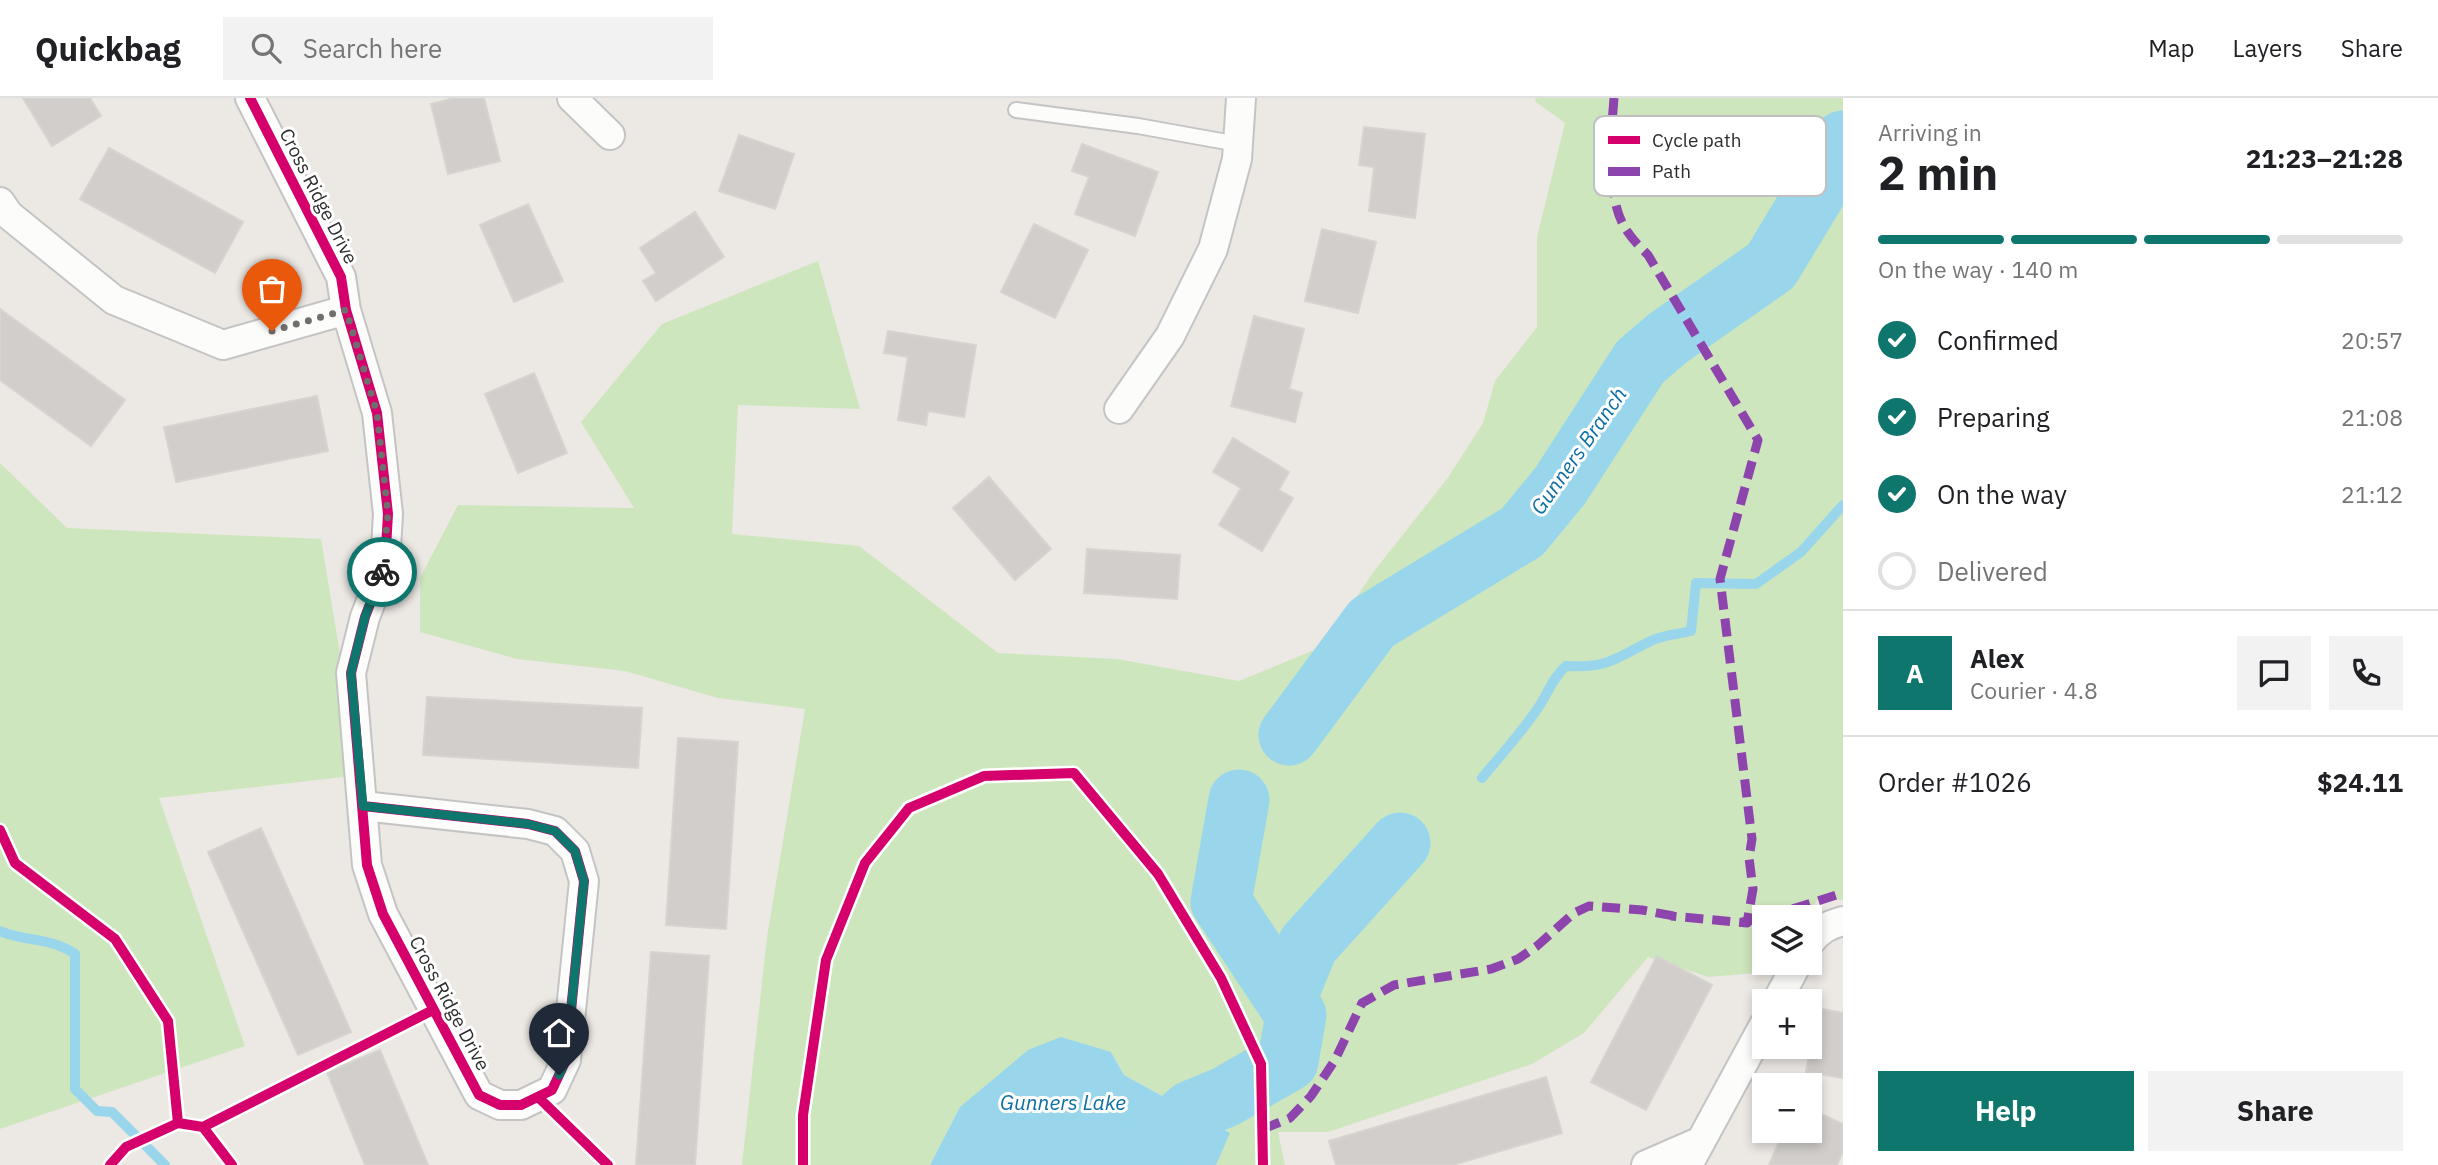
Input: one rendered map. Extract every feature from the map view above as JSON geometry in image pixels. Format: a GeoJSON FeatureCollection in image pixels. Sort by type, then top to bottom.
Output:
{"type":"FeatureCollection","features":[{"type":"Feature","properties":{"kind":"street","name":"Cross Ridge Drive"},"geometry":{"type":"LineString","coordinates":[[250,98],[341,277],[346,310],[377,413],[388,514],[385,565],[365,617],[351,673],[367,865],[383,914],[479,1095],[500,1105],[521,1105],[552,1090],[566,1060],[584,881],[575,851],[555,831],[528,824],[363,806]]}},
{"type":"Feature","properties":{"kind":"street"},"geometry":{"type":"LineString","coordinates":[[572,98],[610,135]]}},
{"type":"Feature","properties":{"kind":"street"},"geometry":{"type":"LineString","coordinates":[[1119,409],[1170,336],[1213,249],[1237,159],[1241,98]]}},
{"type":"Feature","properties":{"kind":"street"},"geometry":{"type":"LineString","coordinates":[[0,202],[9,215],[114,300],[223,345],[346,310]]}},
{"type":"Feature","properties":{"kind":"street"},"geometry":{"type":"LineString","coordinates":[[1822,929],[1843,921]]}},
{"type":"Feature","properties":{"kind":"street"},"geometry":{"type":"LineString","coordinates":[[1646,1165],[1694,1153],[1752,1047]]}},
{"type":"Feature","properties":{"kind":"lane"},"geometry":{"type":"LineString","coordinates":[[1016,110],[1138,126],[1238,144]]}},
{"type":"Feature","properties":{"kind":"green space"},"geometry":{"type":"Polygon","coordinates":[[[1535,98],[1843,98],[1843,900],[1818,899],[1814,905],[1752,905],[1752,973],[1708,977],[1648,957],[1584,1033],[1532,1064],[1328,1132],[1278,1132],[1285,1165],[1216,1165],[1229,1132],[1124,1075],[1111,1052],[960,1107],[930,1165],[742,1165],[767,937],[805,709],[718,698],[625,671],[517,659],[420,632],[420,578],[458,505],[634,508],[581,422],[662,324],[818,261],[860,409],[738,405],[732,534],[859,546],[998,653],[1117,659],[1239,681],[1324,646],[1374,571],[1447,479],[1483,423],[1495,381],[1537,327],[1537,237],[1565,123],[1536,102],[1535,98]]]}},
{"type":"Feature","properties":{"kind":"green space"},"geometry":{"type":"Polygon","coordinates":[[[0,463],[67,528],[321,539],[360,775],[159,798],[245,1046],[0,1129],[0,463]]]}},
{"type":"Feature","properties":{"kind":"water","name":"Gunners Lake"},"geometry":{"type":"Polygon","coordinates":[[[1061,1037],[1111,1052],[1124,1075],[1230,1133],[1216,1165],[930,1165],[960,1107],[1028,1050],[1061,1037]]]}},
{"type":"Feature","properties":{"kind":"building"},"geometry":{"type":"Polygon","coordinates":[[[23,98],[90,98],[101,116],[52,146],[23,98]]]}},
{"type":"Feature","properties":{"kind":"building"},"geometry":{"type":"Polygon","coordinates":[[[454,98],[484,98],[500,161],[448,174],[431,104],[454,98]]]}},
{"type":"Feature","properties":{"kind":"building"},"geometry":{"type":"Polygon","coordinates":[[[1364,127],[1425,134],[1415,218],[1369,211],[1374,167],[1359,165],[1364,127]]]}},
{"type":"Feature","properties":{"kind":"building"},"geometry":{"type":"Polygon","coordinates":[[[739,135],[794,154],[775,209],[719,191],[739,135]]]}},
{"type":"Feature","properties":{"kind":"building"},"geometry":{"type":"Polygon","coordinates":[[[1082,144],[1158,172],[1135,236],[1075,214],[1089,177],[1072,171],[1082,144]]]}},
{"type":"Feature","properties":{"kind":"building"},"geometry":{"type":"Polygon","coordinates":[[[109,148],[243,222],[215,273],[80,199],[109,148]]]}},
{"type":"Feature","properties":{"kind":"building"},"geometry":{"type":"Polygon","coordinates":[[[528,204],[563,281],[514,302],[480,225],[528,204]]]}},
{"type":"Feature","properties":{"kind":"building"},"geometry":{"type":"Polygon","coordinates":[[[695,212],[724,257],[656,301],[643,281],[656,273],[640,248],[695,212]]]}},
{"type":"Feature","properties":{"kind":"building"},"geometry":{"type":"Polygon","coordinates":[[[1034,224],[1088,250],[1055,318],[1001,292],[1034,224]]]}},
{"type":"Feature","properties":{"kind":"building"},"geometry":{"type":"Polygon","coordinates":[[[1322,229],[1376,242],[1358,313],[1305,301],[1322,229]]]}},
{"type":"Feature","properties":{"kind":"building"},"geometry":{"type":"Polygon","coordinates":[[[0,309],[125,400],[91,446],[0,380],[0,309]]]}},
{"type":"Feature","properties":{"kind":"building"},"geometry":{"type":"Polygon","coordinates":[[[1254,316],[1304,329],[1289,389],[1302,393],[1295,422],[1231,406],[1254,316]]]}},
{"type":"Feature","properties":{"kind":"building"},"geometry":{"type":"Polygon","coordinates":[[[888,331],[976,345],[964,417],[928,411],[926,425],[898,420],[908,357],[884,353],[888,331]]]}},
{"type":"Feature","properties":{"kind":"building"},"geometry":{"type":"Polygon","coordinates":[[[534,373],[567,453],[518,473],[485,394],[534,373]]]}},
{"type":"Feature","properties":{"kind":"building"},"geometry":{"type":"Polygon","coordinates":[[[317,396],[328,451],[176,482],[164,427],[317,396]]]}},
{"type":"Feature","properties":{"kind":"building"},"geometry":{"type":"Polygon","coordinates":[[[1233,438],[1289,472],[1279,490],[1293,498],[1262,551],[1219,525],[1241,488],[1213,472],[1233,438]]]}},
{"type":"Feature","properties":{"kind":"building"},"geometry":{"type":"Polygon","coordinates":[[[989,477],[1051,549],[1015,580],[953,508],[989,477]]]}},
{"type":"Feature","properties":{"kind":"building"},"geometry":{"type":"Polygon","coordinates":[[[1087,549],[1180,555],[1177,599],[1084,593],[1087,549]]]}},
{"type":"Feature","properties":{"kind":"building"},"geometry":{"type":"Polygon","coordinates":[[[427,697],[642,708],[638,768],[423,755],[427,697]]]}},
{"type":"Feature","properties":{"kind":"building"},"geometry":{"type":"Polygon","coordinates":[[[678,738],[738,742],[726,929],[666,925],[678,738]]]}},
{"type":"Feature","properties":{"kind":"building"},"geometry":{"type":"Polygon","coordinates":[[[261,828],[351,1032],[298,1055],[208,852],[261,828]]]}},
{"type":"Feature","properties":{"kind":"building"},"geometry":{"type":"Polygon","coordinates":[[[651,952],[709,956],[695,1165],[636,1165],[651,952]]]}},
{"type":"Feature","properties":{"kind":"building"},"geometry":{"type":"Polygon","coordinates":[[[1657,956],[1712,985],[1646,1110],[1591,1082],[1657,956]]]}},
{"type":"Feature","properties":{"kind":"building"},"geometry":{"type":"Polygon","coordinates":[[[1822,1009],[1843,1013],[1843,1078],[1806,1072],[1808,1059],[1822,1059],[1822,1009]]]}},
{"type":"Feature","properties":{"kind":"building"},"geometry":{"type":"Polygon","coordinates":[[[380,1050],[428,1165],[365,1165],[327,1072],[380,1050]]]}},
{"type":"Feature","properties":{"kind":"building"},"geometry":{"type":"Polygon","coordinates":[[[1546,1077],[1562,1133],[1453,1165],[1336,1165],[1329,1141],[1546,1077]]]}},
{"type":"Feature","properties":{"kind":"building"},"geometry":{"type":"Polygon","coordinates":[[[1822,1114],[1843,1124],[1843,1151],[1837,1165],[1769,1165],[1778,1143],[1822,1143],[1822,1114]]]}},
{"type":"Feature","properties":{"kind":"waterway","name":"Gunners Branch"},"geometry":{"type":"LineString","coordinates":[[1826,175],[1843,141]]}},
{"type":"Feature","properties":{"kind":"waterway","name":"Gunners Branch"},"geometry":{"type":"LineString","coordinates":[[1289,735],[1372,623],[1522,532],[1560,486],[1640,362],[1668,338],[1771,266],[1813,196]]}},
{"type":"Feature","properties":{"kind":"waterway"},"geometry":{"type":"LineString","coordinates":[[1482,778],[1525,726],[1566,666],[1603,663],[1658,638],[1691,631],[1696,583],[1756,584],[1801,552],[1843,505]]}},
{"type":"Feature","properties":{"kind":"waterway","name":"Gunners Branch"},"geometry":{"type":"LineString","coordinates":[[1134,1165],[1145,1151],[1191,1111],[1225,1097],[1288,1061],[1296,1015],[1221,902],[1239,800]]}},
{"type":"Feature","properties":{"kind":"waterway"},"geometry":{"type":"LineString","coordinates":[[1286,999],[1308,945],[1400,843]]}},
{"type":"Feature","properties":{"kind":"waterway"},"geometry":{"type":"LineString","coordinates":[[0,931],[47,942],[75,954],[75,1089],[97,1111],[112,1112],[165,1165]]}},
{"type":"Feature","properties":{"kind":"marked path"},"geometry":{"type":"LineString","coordinates":[[1613,116],[1614,98]]}},
{"type":"Feature","properties":{"kind":"marked path"},"geometry":{"type":"LineString","coordinates":[[1614,196],[1620,218],[1629,234],[1648,255],[1758,440],[1720,579],[1752,839],[1749,858],[1753,889],[1747,923],[1671,916]]}},
{"type":"Feature","properties":{"kind":"marked path"},"geometry":{"type":"LineString","coordinates":[[1805,905],[1843,893]]}},
{"type":"Feature","properties":{"kind":"marked path"},"geometry":{"type":"LineString","coordinates":[[1263,1129],[1290,1118],[1311,1096],[1335,1060],[1362,1003],[1394,985],[1491,969],[1518,959],[1574,913],[1589,906],[1642,910],[1679,917]]}},
{"type":"Feature","properties":{"kind":"marked path"},"geometry":{"type":"LineString","coordinates":[[1742,922],[1752,920]]}},
{"type":"Feature","properties":{"kind":"cycle path"},"geometry":{"type":"LineString","coordinates":[[250,98],[341,277],[346,310],[377,413],[388,514],[385,565],[365,617],[351,673],[367,865],[383,914],[479,1095],[500,1105],[521,1105],[552,1090],[566,1060],[584,881],[575,851],[555,831],[528,824],[363,806]]}},
{"type":"Feature","properties":{"kind":"cycle path"},"geometry":{"type":"LineString","coordinates":[[803,1165],[803,1115],[826,960],[865,863],[909,808],[984,776],[1074,773],[1158,874],[1221,978],[1261,1064],[1263,1165]]}},
{"type":"Feature","properties":{"kind":"cycle path"},"geometry":{"type":"LineString","coordinates":[[0,830],[15,863],[115,939],[168,1021],[178,1123]]}},
{"type":"Feature","properties":{"kind":"cycle path"},"geometry":{"type":"LineString","coordinates":[[203,1127],[433,1010]]}},
{"type":"Feature","properties":{"kind":"cycle path"},"geometry":{"type":"LineString","coordinates":[[538,1097],[608,1165]]}},
{"type":"Feature","properties":{"kind":"cycle path"},"geometry":{"type":"LineString","coordinates":[[110,1165],[126,1147],[178,1123],[203,1127],[232,1165]]}},
{"type":"Feature","properties":{"kind":"way so far"},"geometry":{"type":"LineString","coordinates":[[272,331],[346,310],[377,413],[388,514],[385,565],[382,572]]}},
{"type":"Feature","properties":{"kind":"route"},"geometry":{"type":"LineString","coordinates":[[382,572],[365,617],[351,673],[363,806],[528,824],[555,831],[575,851],[584,881],[566,1060],[559,1075]]}}]}
